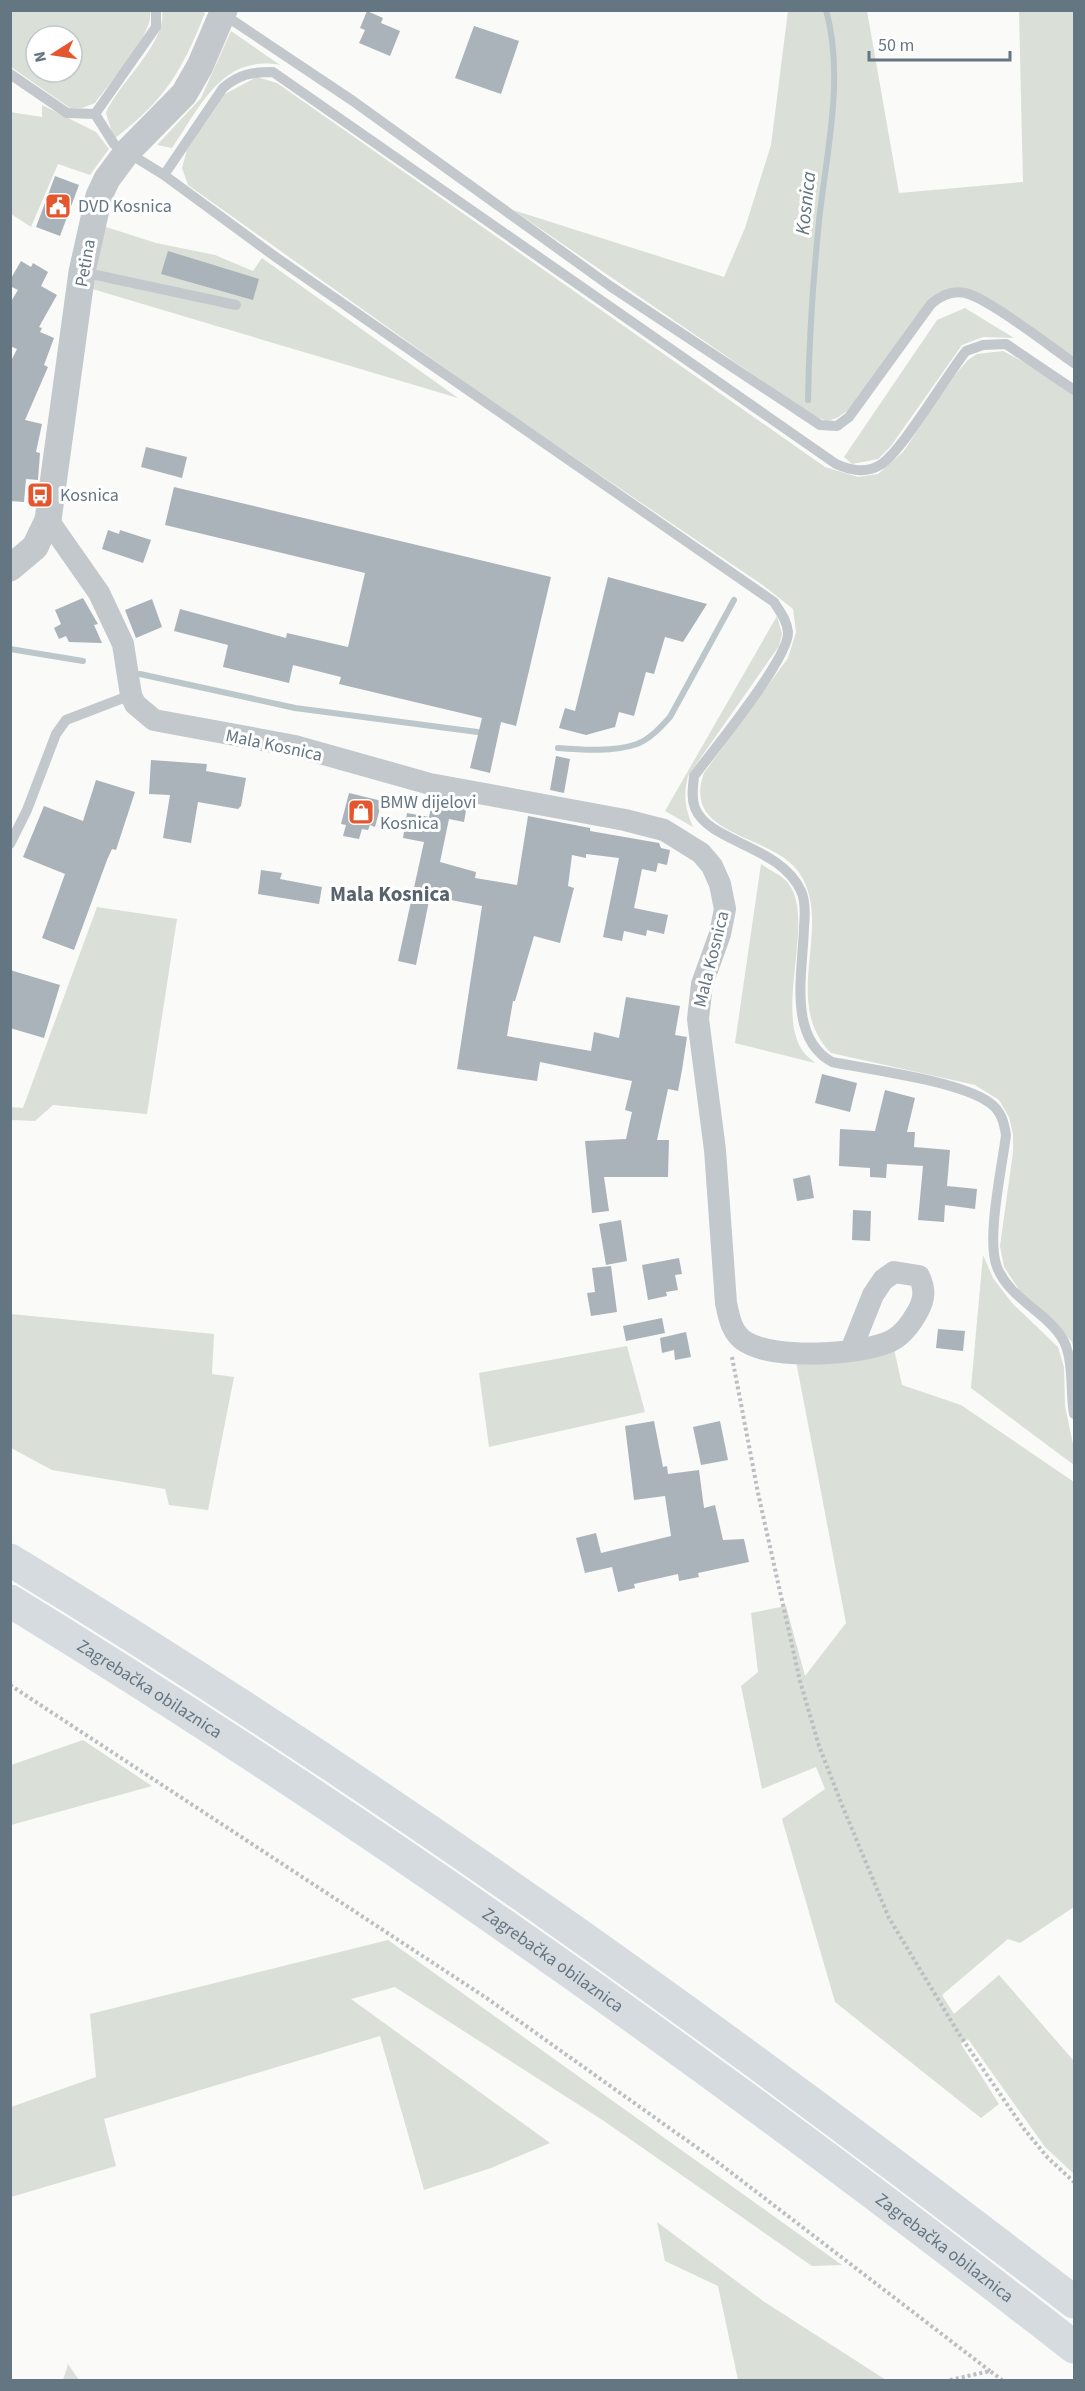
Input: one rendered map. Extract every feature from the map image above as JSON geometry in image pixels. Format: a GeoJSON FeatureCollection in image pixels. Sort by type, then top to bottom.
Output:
{"type":"FeatureCollection","features":[{"type":"Feature","properties":{"kind":"highway","name":"Zagrebačka obilaznica"},"geometry":{"type":"LineString","coordinates":[[10,1560],[104,1617],[367,1788],[615,1958],[1074,2302]]}},
{"type":"Feature","properties":{"kind":"highway","name":"Zagrebačka obilaznica"},"geometry":{"type":"LineString","coordinates":[[10,1601],[337,1812],[606,1995],[1074,2347]]}},
{"type":"Feature","properties":{"kind":"street","name":"Petina"},"geometry":{"type":"LineString","coordinates":[[10,568],[35,547],[48,520],[82,272],[99,196],[107,179],[127,152],[184,94],[200,66],[223,12]]}},
{"type":"Feature","properties":{"kind":"street"},"geometry":{"type":"LineString","coordinates":[[48,520],[99,593],[123,644],[131,695]]}},
{"type":"Feature","properties":{"kind":"street","name":"Mala Kosnica"},"geometry":{"type":"LineString","coordinates":[[131,695],[145,713],[154,720],[168,724],[295,746],[429,784],[625,820],[664,830],[701,853],[712,866],[720,884],[725,909],[720,934],[702,984],[698,1019],[715,1150],[729,1321]]}},
{"type":"Feature","properties":{"kind":"street"},"geometry":{"type":"LineString","coordinates":[[729,1321],[746,1343],[769,1351],[798,1353],[851,1350]]}},
{"type":"Feature","properties":{"kind":"lane"},"geometry":{"type":"LineString","coordinates":[[95,114],[156,27],[156,10]]}},
{"type":"Feature","properties":{"kind":"lane"},"geometry":{"type":"LineString","coordinates":[[223,12],[610,285],[820,425],[837,426],[849,417],[931,304],[940,297],[955,292],[966,293],[986,303],[1074,363]]}},
{"type":"Feature","properties":{"kind":"lane"},"geometry":{"type":"LineString","coordinates":[[164,175],[223,88],[236,77],[254,72],[273,72],[836,464],[851,470],[866,470],[881,465],[896,450],[966,351],[1006,344],[1074,390]]}},
{"type":"Feature","properties":{"kind":"lane"},"geometry":{"type":"LineString","coordinates":[[10,74],[67,112],[95,114]]}},
{"type":"Feature","properties":{"kind":"lane"},"geometry":{"type":"LineString","coordinates":[[95,114],[114,144],[164,175],[296,271],[774,602],[784,618],[788,633],[785,647],[757,691],[694,776],[692,793],[696,809],[707,824],[778,861],[794,876],[803,894],[805,921],[801,1013],[811,1046],[832,1062],[969,1090],[992,1104],[1003,1119],[1006,1135],[992,1244],[997,1268],[1014,1294],[1045,1320],[1065,1344],[1071,1366],[1074,1414]]}},
{"type":"Feature","properties":{"kind":"lane"},"geometry":{"type":"LineString","coordinates":[[82,272],[236,305]]}},
{"type":"Feature","properties":{"kind":"lane"},"geometry":{"type":"LineString","coordinates":[[10,844],[27,810],[56,734],[66,720],[131,695]]}},
{"type":"Feature","properties":{"kind":"path"},"geometry":{"type":"LineString","coordinates":[[729,1321],[730,1349],[741,1407],[800,1681],[819,1746],[842,1805],[889,1918],[959,2034],[1024,2129],[1047,2158],[1074,2182]]}},
{"type":"Feature","properties":{"kind":"path"},"geometry":{"type":"LineString","coordinates":[[10,1685],[488,1999],[720,2164],[1002,2380]]}},
{"type":"Feature","properties":{"kind":"path"},"geometry":{"type":"LineString","coordinates":[[950,2380],[990,2371]]}},
{"type":"Feature","properties":{"kind":"shaded area"},"geometry":{"type":"Polygon","coordinates":[[[11,11],[150,11],[150,20],[138,45],[95,103],[82,108],[70,108],[35,84],[84,84],[84,24],[24,24],[24,76],[11,67],[11,11]]]}},
{"type":"Feature","properties":{"kind":"shaded area"},"geometry":{"type":"Polygon","coordinates":[[[162,11],[202,11],[205,13],[180,68],[170,83],[132,125],[114,139],[106,113],[112,101],[150,49],[162,23],[162,11]]]}},
{"type":"Feature","properties":{"kind":"shaded area"},"geometry":{"type":"Polygon","coordinates":[[[788,11],[867,11],[899,193],[1023,182],[1019,11],[1074,11],[1074,359],[1003,307],[974,291],[962,288],[939,292],[850,409],[837,418],[827,421],[815,417],[513,210],[724,277],[745,228],[771,145],[788,11]]]}},
{"type":"Feature","properties":{"kind":"shaded area"},"geometry":{"type":"Polygon","coordinates":[[[231,31],[280,65],[260,64],[243,68],[228,76],[203,101],[172,148],[157,145],[201,98],[231,31]]]}},
{"type":"Feature","properties":{"kind":"shaded area"},"geometry":{"type":"Polygon","coordinates":[[[257,77],[277,83],[825,467],[858,477],[878,474],[903,452],[954,376],[968,360],[977,354],[1003,351],[1031,366],[1074,396],[1074,1352],[1072,1342],[1048,1316],[1022,1294],[1004,1267],[1000,1246],[1013,1152],[1013,1134],[1009,1117],[999,1100],[975,1085],[831,1053],[816,1033],[809,1011],[812,917],[809,895],[800,874],[771,850],[717,823],[705,810],[700,794],[704,773],[788,658],[796,632],[793,609],[764,586],[494,403],[188,185],[182,168],[187,150],[225,94],[257,77]]]}},
{"type":"Feature","properties":{"kind":"shaded area"},"geometry":{"type":"Polygon","coordinates":[[[42,105],[96,132],[109,149],[90,175],[58,164],[31,227],[11,214],[10,112],[42,117],[42,105]]]}},
{"type":"Feature","properties":{"kind":"shaded area"},"geometry":{"type":"Polygon","coordinates":[[[103,226],[156,243],[215,255],[253,271],[262,258],[458,398],[89,288],[103,226]]]}},
{"type":"Feature","properties":{"kind":"shaded area"},"geometry":{"type":"Polygon","coordinates":[[[965,308],[1014,338],[983,337],[962,345],[891,446],[878,459],[852,464],[844,457],[937,320],[965,308]]]}},
{"type":"Feature","properties":{"kind":"shaded area"},"geometry":{"type":"Polygon","coordinates":[[[777,616],[782,634],[779,646],[688,776],[686,802],[693,827],[665,811],[777,616]]]}},
{"type":"Feature","properties":{"kind":"shaded area"},"geometry":{"type":"Polygon","coordinates":[[[761,864],[788,883],[796,899],[798,940],[792,1011],[795,1032],[802,1050],[815,1063],[735,1043],[761,864]]]}},
{"type":"Feature","properties":{"kind":"shaded area"},"geometry":{"type":"Polygon","coordinates":[[[97,907],[177,919],[147,1114],[53,1105],[35,1121],[11,1120],[11,1107],[23,1108],[97,907]]]}},
{"type":"Feature","properties":{"kind":"shaded area"},"geometry":{"type":"Polygon","coordinates":[[[983,1255],[993,1278],[1012,1303],[1058,1347],[1064,1367],[1065,1406],[1074,1449],[1074,1465],[971,1388],[983,1255]]]}},
{"type":"Feature","properties":{"kind":"shaded area"},"geometry":{"type":"Polygon","coordinates":[[[11,1314],[214,1334],[212,1374],[234,1377],[208,1510],[169,1505],[165,1489],[52,1470],[11,1448],[11,1314]]]}},
{"type":"Feature","properties":{"kind":"shaded area"},"geometry":{"type":"Polygon","coordinates":[[[627,1346],[645,1412],[489,1447],[479,1373],[627,1346]]]}},
{"type":"Feature","properties":{"kind":"shaded area"},"geometry":{"type":"Polygon","coordinates":[[[894,1349],[902,1385],[961,1405],[1074,1482],[1074,1907],[1020,1943],[1008,1939],[942,1995],[954,2014],[999,1975],[1074,2061],[1074,2174],[1045,2147],[968,2039],[961,2044],[999,2104],[981,2118],[835,2002],[782,1819],[825,1789],[816,1767],[762,1789],[741,1686],[758,1672],[751,1613],[786,1606],[805,1676],[846,1623],[796,1361],[894,1349]]]}},
{"type":"Feature","properties":{"kind":"shaded area"},"geometry":{"type":"Polygon","coordinates":[[[83,1740],[152,1786],[11,1825],[11,1765],[83,1740]]]}},
{"type":"Feature","properties":{"kind":"shaded area"},"geometry":{"type":"Polygon","coordinates":[[[388,1940],[842,2265],[812,2266],[604,2121],[395,1987],[351,1999],[550,2143],[491,2168],[424,2190],[380,2036],[104,2119],[116,2166],[11,2197],[11,2107],[96,2077],[90,2014],[388,1940]]]}},
{"type":"Feature","properties":{"kind":"shaded area"},"geometry":{"type":"Polygon","coordinates":[[[657,2222],[763,2301],[886,2380],[738,2380],[718,2286],[665,2261],[657,2222]]]}},
{"type":"Feature","properties":{"kind":"shaded area"},"geometry":{"type":"Polygon","coordinates":[[[68,2364],[79,2380],[63,2380],[68,2364]]]}},
{"type":"Feature","properties":{"kind":"building"},"geometry":{"type":"Polygon","coordinates":[[[367,11],[383,18],[381,23],[400,31],[390,56],[359,43],[365,30],[360,28],[367,11]]]}},
{"type":"Feature","properties":{"kind":"building"},"geometry":{"type":"Polygon","coordinates":[[[474,26],[519,41],[501,94],[455,78],[474,26]]]}},
{"type":"Feature","properties":{"kind":"building","name":"DVD Kosnica"},"geometry":{"type":"Polygon","coordinates":[[[55,176],[79,185],[60,236],[36,227],[55,176]]]}},
{"type":"Feature","properties":{"kind":"building"},"geometry":{"type":"Polygon","coordinates":[[[168,251],[259,279],[253,300],[161,274],[168,251]]]}},
{"type":"Feature","properties":{"kind":"building"},"geometry":{"type":"Polygon","coordinates":[[[21,261],[31,267],[33,263],[48,272],[41,286],[57,295],[39,327],[42,328],[40,332],[54,338],[44,365],[48,367],[25,420],[42,424],[36,452],[40,453],[38,480],[26,479],[24,502],[10,501],[10,363],[17,349],[10,346],[10,303],[18,290],[10,286],[10,280],[21,261]]]}},
{"type":"Feature","properties":{"kind":"building"},"geometry":{"type":"Polygon","coordinates":[[[146,447],[187,457],[182,478],[141,467],[146,447]]]}},
{"type":"Feature","properties":{"kind":"building"},"geometry":{"type":"Polygon","coordinates":[[[174,487],[551,577],[516,726],[501,722],[490,773],[470,768],[482,718],[339,684],[341,677],[293,665],[289,683],[223,667],[228,645],[174,631],[180,609],[286,638],[287,633],[348,647],[365,573],[165,525],[174,487]]]}},
{"type":"Feature","properties":{"kind":"building"},"geometry":{"type":"Polygon","coordinates":[[[108,530],[119,534],[120,530],[151,540],[143,563],[102,549],[108,530]]]}},
{"type":"Feature","properties":{"kind":"building"},"geometry":{"type":"Polygon","coordinates":[[[608,577],[707,604],[683,642],[665,637],[654,674],[646,672],[634,716],[619,712],[615,727],[586,735],[559,728],[565,708],[575,711],[608,577]]]}},
{"type":"Feature","properties":{"kind":"building"},"geometry":{"type":"Polygon","coordinates":[[[83,598],[98,624],[94,625],[102,643],[69,642],[66,636],[59,639],[54,628],[61,624],[55,610],[83,598]]]}},
{"type":"Feature","properties":{"kind":"building"},"geometry":{"type":"Polygon","coordinates":[[[152,599],[162,627],[136,638],[125,610],[152,599]]]}},
{"type":"Feature","properties":{"kind":"building"},"geometry":{"type":"Polygon","coordinates":[[[556,756],[570,759],[564,793],[550,790],[556,756]]]}},
{"type":"Feature","properties":{"kind":"building"},"geometry":{"type":"Polygon","coordinates":[[[151,760],[207,764],[206,771],[246,778],[241,806],[238,809],[198,802],[191,843],[163,838],[170,795],[149,794],[151,760]]]}},
{"type":"Feature","properties":{"kind":"building"},"geometry":{"type":"Polygon","coordinates":[[[96,780],[135,792],[116,850],[112,849],[107,860],[74,950],[42,938],[65,874],[23,857],[44,806],[83,821],[96,780]]]}},
{"type":"Feature","properties":{"kind":"building","name":"BMW dijelovi Kosnica"},"geometry":{"type":"Polygon","coordinates":[[[349,793],[382,801],[375,827],[370,825],[368,830],[362,829],[359,839],[343,836],[346,825],[341,824],[349,793]]]}},
{"type":"Feature","properties":{"kind":"building"},"geometry":{"type":"Polygon","coordinates":[[[433,798],[467,805],[464,822],[449,819],[440,862],[476,872],[475,878],[517,885],[528,816],[590,828],[590,831],[659,843],[661,848],[670,850],[667,865],[658,863],[656,872],[642,869],[634,908],[668,915],[664,934],[647,930],[646,936],[624,931],[622,941],[603,937],[619,858],[586,854],[586,858],[572,855],[568,886],[574,888],[560,943],[534,936],[515,1001],[513,1001],[507,1036],[591,1051],[594,1032],[619,1038],[626,997],[680,1006],[675,1035],[687,1037],[682,1070],[678,1091],[668,1089],[657,1140],[669,1140],[668,1177],[604,1177],[609,1211],[592,1213],[585,1141],[626,1139],[632,1112],[625,1110],[632,1081],[540,1062],[537,1081],[457,1069],[482,906],[430,896],[416,965],[398,961],[424,842],[403,838],[407,813],[429,817],[433,798]]]}},
{"type":"Feature","properties":{"kind":"building"},"geometry":{"type":"Polygon","coordinates":[[[261,870],[282,873],[280,879],[322,887],[319,904],[258,894],[261,870]]]}},
{"type":"Feature","properties":{"kind":"building"},"geometry":{"type":"Polygon","coordinates":[[[10,970],[60,985],[44,1038],[10,1028],[10,970]]]}},
{"type":"Feature","properties":{"kind":"building"},"geometry":{"type":"Polygon","coordinates":[[[822,1074],[857,1083],[850,1112],[815,1103],[822,1074]]]}},
{"type":"Feature","properties":{"kind":"building"},"geometry":{"type":"Polygon","coordinates":[[[885,1090],[915,1098],[907,1132],[915,1132],[914,1147],[950,1150],[947,1186],[977,1189],[975,1209],[945,1205],[944,1222],[918,1220],[923,1166],[887,1164],[886,1178],[870,1177],[870,1168],[839,1166],[840,1129],[875,1131],[885,1090]]]}},
{"type":"Feature","properties":{"kind":"building"},"geometry":{"type":"Polygon","coordinates":[[[810,1175],[814,1198],[797,1201],[793,1179],[810,1175]]]}},
{"type":"Feature","properties":{"kind":"building"},"geometry":{"type":"Polygon","coordinates":[[[853,1210],[871,1211],[870,1241],[852,1240],[853,1210]]]}},
{"type":"Feature","properties":{"kind":"building"},"geometry":{"type":"Polygon","coordinates":[[[621,1220],[627,1261],[606,1265],[599,1224],[621,1220]]]}},
{"type":"Feature","properties":{"kind":"building"},"geometry":{"type":"Polygon","coordinates":[[[679,1258],[682,1274],[675,1275],[678,1290],[666,1292],[667,1296],[648,1300],[642,1265],[679,1258]]]}},
{"type":"Feature","properties":{"kind":"building"},"geometry":{"type":"Polygon","coordinates":[[[611,1266],[617,1312],[591,1316],[587,1293],[595,1292],[592,1268],[611,1266]]]}},
{"type":"Feature","properties":{"kind":"building"},"geometry":{"type":"Polygon","coordinates":[[[662,1318],[665,1333],[626,1341],[623,1326],[662,1318]]]}},
{"type":"Feature","properties":{"kind":"building"},"geometry":{"type":"Polygon","coordinates":[[[938,1329],[965,1331],[963,1351],[936,1348],[938,1329]]]}},
{"type":"Feature","properties":{"kind":"building"},"geometry":{"type":"Polygon","coordinates":[[[686,1332],[691,1357],[675,1360],[674,1350],[662,1353],[660,1338],[686,1332]]]}},
{"type":"Feature","properties":{"kind":"building"},"geometry":{"type":"Polygon","coordinates":[[[654,1421],[663,1467],[667,1466],[668,1474],[699,1470],[704,1508],[715,1505],[723,1540],[744,1539],[749,1562],[698,1573],[699,1577],[679,1581],[678,1574],[634,1584],[635,1588],[618,1592],[612,1567],[585,1573],[576,1538],[596,1533],[601,1553],[671,1536],[665,1496],[634,1500],[625,1426],[654,1421]]]}},
{"type":"Feature","properties":{"kind":"building"},"geometry":{"type":"Polygon","coordinates":[[[720,1421],[728,1460],[701,1465],[693,1427],[720,1421]]]}},
{"type":"Feature","properties":{"kind":"waterway","name":"Kosnica"},"geometry":{"type":"LineString","coordinates":[[808,400],[815,266],[834,89],[834,62],[826,10]]}},
{"type":"Feature","properties":{"kind":"waterway"},"geometry":{"type":"LineString","coordinates":[[558,748],[588,750],[628,747],[655,732],[670,717],[734,600]]}},
{"type":"Feature","properties":{"kind":"waterway"},"geometry":{"type":"LineString","coordinates":[[10,649],[83,661]]}},
{"type":"Feature","properties":{"kind":"waterway"},"geometry":{"type":"LineString","coordinates":[[140,674],[295,708],[485,733]]}},
{"type":"Feature","properties":{"kind":"place","name":"DVD Kosnica"},"geometry":{"type":"Point","coordinates":[58,206]}},
{"type":"Feature","properties":{"kind":"place","name":"Kosnica"},"geometry":{"type":"Point","coordinates":[40,495]}},
{"type":"Feature","properties":{"kind":"place","name":"BMW dijelovi Kosnica"},"geometry":{"type":"Point","coordinates":[361,812]}},
{"type":"Feature","properties":{"kind":"district","name":"Mala Kosnica"},"geometry":{"type":"Point","coordinates":[390,894]}}]}
